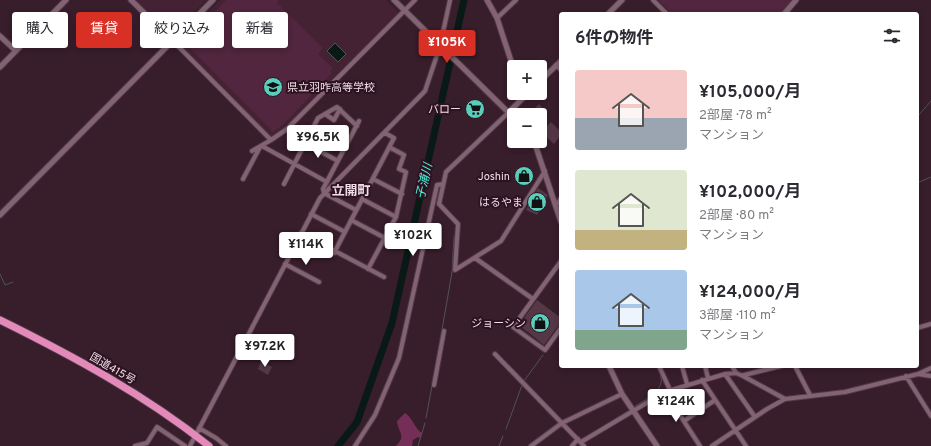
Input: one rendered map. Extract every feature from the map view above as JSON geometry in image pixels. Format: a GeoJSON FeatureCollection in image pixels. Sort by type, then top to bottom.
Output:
{"type":"FeatureCollection","features":[{"type":"Feature","properties":{"kind":"highway","name":"国道415号"},"geometry":{"type":"LineString","coordinates":[[0,320],[117,382],[196,435],[209,446]]}},
{"type":"Feature","properties":{"kind":"street"},"geometry":{"type":"LineString","coordinates":[[0,67],[66,0]]}},
{"type":"Feature","properties":{"kind":"street"},"geometry":{"type":"LineString","coordinates":[[131,0],[143,12]]}},
{"type":"Feature","properties":{"kind":"street"},"geometry":{"type":"LineString","coordinates":[[201,12],[213,0]]}},
{"type":"Feature","properties":{"kind":"street"},"geometry":{"type":"LineString","coordinates":[[394,0],[507,112]]}},
{"type":"Feature","properties":{"kind":"street"},"geometry":{"type":"LineString","coordinates":[[252,151],[287,129],[415,0]]}},
{"type":"Feature","properties":{"kind":"street"},"geometry":{"type":"LineString","coordinates":[[190,446],[311,214],[324,193],[425,91],[442,47],[450,0]]}},
{"type":"Feature","properties":{"kind":"street"},"geometry":{"type":"LineString","coordinates":[[487,0],[496,18],[511,60]]}},
{"type":"Feature","properties":{"kind":"street"},"geometry":{"type":"LineString","coordinates":[[496,18],[516,0]]}},
{"type":"Feature","properties":{"kind":"street"},"geometry":{"type":"LineString","coordinates":[[610,12],[622,0]]}},
{"type":"Feature","properties":{"kind":"street"},"geometry":{"type":"LineString","coordinates":[[653,0],[665,12]]}},
{"type":"Feature","properties":{"kind":"street"},"geometry":{"type":"LineString","coordinates":[[786,12],[796,0]]}},
{"type":"Feature","properties":{"kind":"street"},"geometry":{"type":"LineString","coordinates":[[0,36],[16,51]]}},
{"type":"Feature","properties":{"kind":"street"},"geometry":{"type":"LineString","coordinates":[[0,215],[166,48]]}},
{"type":"Feature","properties":{"kind":"street"},"geometry":{"type":"LineString","coordinates":[[180,48],[271,140]]}},
{"type":"Feature","properties":{"kind":"street"},"geometry":{"type":"LineString","coordinates":[[547,74],[559,62]]}},
{"type":"Feature","properties":{"kind":"street"},"geometry":{"type":"LineString","coordinates":[[556,65],[559,68]]}},
{"type":"Feature","properties":{"kind":"street"},"geometry":{"type":"LineString","coordinates":[[512,108],[518,100]]}},
{"type":"Feature","properties":{"kind":"street"},"geometry":{"type":"LineString","coordinates":[[284,184],[318,118],[337,107],[357,126]]}},
{"type":"Feature","properties":{"kind":"street"},"geometry":{"type":"LineString","coordinates":[[325,114],[334,120],[340,109]]}},
{"type":"Feature","properties":{"kind":"street"},"geometry":{"type":"LineString","coordinates":[[507,114],[446,172],[439,204],[458,224],[455,270],[501,241],[545,170]]}},
{"type":"Feature","properties":{"kind":"street"},"geometry":{"type":"LineString","coordinates":[[324,193],[323,189],[359,121]]}},
{"type":"Feature","properties":{"kind":"street"},"geometry":{"type":"LineString","coordinates":[[334,252],[394,138],[384,132]]}},
{"type":"Feature","properties":{"kind":"street"},"geometry":{"type":"LineString","coordinates":[[305,143],[338,161]]}},
{"type":"Feature","properties":{"kind":"street"},"geometry":{"type":"LineString","coordinates":[[261,146],[327,182]]}},
{"type":"Feature","properties":{"kind":"street"},"geometry":{"type":"LineString","coordinates":[[243,180],[261,146]]}},
{"type":"Feature","properties":{"kind":"street"},"geometry":{"type":"LineString","coordinates":[[368,269],[396,217],[406,172],[398,169],[404,154],[389,147]]}},
{"type":"Feature","properties":{"kind":"street"},"geometry":{"type":"LineString","coordinates":[[537,148],[559,216]]}},
{"type":"Feature","properties":{"kind":"street"},"geometry":{"type":"LineString","coordinates":[[373,179],[402,194]]}},
{"type":"Feature","properties":{"kind":"street"},"geometry":{"type":"LineString","coordinates":[[355,446],[378,408],[399,358],[437,185],[443,184]]}},
{"type":"Feature","properties":{"kind":"street"},"geometry":{"type":"LineString","coordinates":[[324,193],[356,210]]}},
{"type":"Feature","properties":{"kind":"street"},"geometry":{"type":"LineString","coordinates":[[362,199],[396,217]]}},
{"type":"Feature","properties":{"kind":"street"},"geometry":{"type":"LineString","coordinates":[[556,206],[559,201]]}},
{"type":"Feature","properties":{"kind":"street"},"geometry":{"type":"LineString","coordinates":[[311,214],[345,232]]}},
{"type":"Feature","properties":{"kind":"street"},"geometry":{"type":"LineString","coordinates":[[351,220],[385,238]]}},
{"type":"Feature","properties":{"kind":"street"},"geometry":{"type":"LineString","coordinates":[[301,234],[384,277]]}},
{"type":"Feature","properties":{"kind":"street"},"geometry":{"type":"LineString","coordinates":[[475,258],[533,299]]}},
{"type":"Feature","properties":{"kind":"street"},"geometry":{"type":"LineString","coordinates":[[285,264],[319,282]]}},
{"type":"Feature","properties":{"kind":"street"},"geometry":{"type":"LineString","coordinates":[[559,264],[513,327],[545,350],[559,331]]}},
{"type":"Feature","properties":{"kind":"street"},"geometry":{"type":"LineString","coordinates":[[919,327],[931,324]]}},
{"type":"Feature","properties":{"kind":"street"},"geometry":{"type":"LineString","coordinates":[[434,385],[444,331]]}},
{"type":"Feature","properties":{"kind":"street"},"geometry":{"type":"LineString","coordinates":[[495,354],[584,446]]}},
{"type":"Feature","properties":{"kind":"street"},"geometry":{"type":"LineString","coordinates":[[610,368],[622,394],[657,446]]}},
{"type":"Feature","properties":{"kind":"street"},"geometry":{"type":"LineString","coordinates":[[660,368],[670,390]]}},
{"type":"Feature","properties":{"kind":"street"},"geometry":{"type":"LineString","coordinates":[[683,368],[687,384]]}},
{"type":"Feature","properties":{"kind":"street"},"geometry":{"type":"LineString","coordinates":[[706,368],[708,378]]}},
{"type":"Feature","properties":{"kind":"street"},"geometry":{"type":"LineString","coordinates":[[733,368],[736,373]]}},
{"type":"Feature","properties":{"kind":"street"},"geometry":{"type":"LineString","coordinates":[[743,376],[773,368]]}},
{"type":"Feature","properties":{"kind":"street"},"geometry":{"type":"LineString","coordinates":[[797,368],[810,395]]}},
{"type":"Feature","properties":{"kind":"street"},"geometry":{"type":"LineString","coordinates":[[712,446],[785,399],[845,392],[918,374],[931,368]]}},
{"type":"Feature","properties":{"kind":"street"},"geometry":{"type":"LineString","coordinates":[[572,446],[579,440],[665,392],[687,384],[725,374],[736,373],[785,399]]}},
{"type":"Feature","properties":{"kind":"street"},"geometry":{"type":"LineString","coordinates":[[725,374],[755,417]]}},
{"type":"Feature","properties":{"kind":"street"},"geometry":{"type":"LineString","coordinates":[[918,374],[931,376]]}},
{"type":"Feature","properties":{"kind":"street"},"geometry":{"type":"LineString","coordinates":[[906,376],[931,416]]}},
{"type":"Feature","properties":{"kind":"street"},"geometry":{"type":"LineString","coordinates":[[702,380],[746,446]]}},
{"type":"Feature","properties":{"kind":"street"},"geometry":{"type":"LineString","coordinates":[[665,392],[700,446]]}},
{"type":"Feature","properties":{"kind":"street"},"geometry":{"type":"LineString","coordinates":[[531,446],[562,423],[622,394]]}},
{"type":"Feature","properties":{"kind":"street"},"geometry":{"type":"LineString","coordinates":[[684,421],[715,400]]}},
{"type":"Feature","properties":{"kind":"street"},"geometry":{"type":"LineString","coordinates":[[135,446],[147,443],[157,427],[185,446]]}},
{"type":"Feature","properties":{"kind":"street"},"geometry":{"type":"LineString","coordinates":[[199,428],[226,446]]}},
{"type":"Feature","properties":{"kind":"shaded area"},"geometry":{"type":"Polygon","coordinates":[[[136,0],[206,0],[194,12],[148,12],[136,0]]]}},
{"type":"Feature","properties":{"kind":"shaded area","name":"県立羽咋高等学校"},"geometry":{"type":"Polygon","coordinates":[[[220,0],[386,0],[399,13],[285,128],[271,137],[181,48],[224,48],[224,12],[208,12],[220,0]]]}},
{"type":"Feature","properties":{"kind":"shaded area"},"geometry":{"type":"Polygon","coordinates":[[[226,0],[279,0],[277,3],[286,12],[232,12],[232,48],[288,48],[288,14],[323,48],[318,54],[333,68],[330,71],[332,73],[284,124],[273,132],[191,49],[224,48],[224,12],[215,12],[226,0]]]}},
{"type":"Feature","properties":{"kind":"shaded area"},"geometry":{"type":"Polygon","coordinates":[[[658,0],[792,0],[782,12],[670,12],[658,0]]]}},
{"type":"Feature","properties":{"kind":"shaded area"},"geometry":{"type":"Polygon","coordinates":[[[335,43],[346,54],[338,62],[327,51],[335,43]]]}},
{"type":"Feature","properties":{"kind":"shaded area"},"geometry":{"type":"Polygon","coordinates":[[[405,413],[422,433],[420,438],[418,437],[413,440],[412,446],[396,446],[401,439],[397,421],[405,413]]]}},
{"type":"Feature","properties":{"kind":"building"},"geometry":{"type":"Polygon","coordinates":[[[539,104],[543,108],[535,108],[539,104]]]}},
{"type":"Feature","properties":{"kind":"building"},"geometry":{"type":"Polygon","coordinates":[[[551,122],[559,130],[559,138],[554,144],[547,138],[547,126],[551,122]]]}},
{"type":"Feature","properties":{"kind":"building","name":"はるやま"},"geometry":{"type":"Polygon","coordinates":[[[538,188],[548,195],[537,215],[526,210],[538,188]]]}},
{"type":"Feature","properties":{"kind":"building","name":"ジョーシン"},"geometry":{"type":"Polygon","coordinates":[[[537,300],[559,316],[559,325],[544,345],[519,325],[537,300]]]}},
{"type":"Feature","properties":{"kind":"building"},"geometry":{"type":"Polygon","coordinates":[[[261,361],[272,367],[268,375],[258,369],[261,361]]]}},
{"type":"Feature","properties":{"kind":"waterway","name":"子浦川"},"geometry":{"type":"LineString","coordinates":[[338,446],[357,422],[392,323],[464,0]]}},
{"type":"Feature","properties":{"kind":"waterway"},"geometry":{"type":"LineString","coordinates":[[919,115],[931,101]]}},
{"type":"Feature","properties":{"kind":"waterway"},"geometry":{"type":"LineString","coordinates":[[919,182],[931,177]]}},
{"type":"Feature","properties":{"kind":"waterway"},"geometry":{"type":"LineString","coordinates":[[442,330],[452,272],[454,237]]}},
{"type":"Feature","properties":{"kind":"waterway"},"geometry":{"type":"LineString","coordinates":[[0,274],[5,285],[13,282]]}},
{"type":"Feature","properties":{"kind":"waterway"},"geometry":{"type":"LineString","coordinates":[[524,381],[543,355]]}},
{"type":"Feature","properties":{"kind":"waterway"},"geometry":{"type":"LineString","coordinates":[[635,406],[652,395],[659,387],[661,376],[657,368]]}},
{"type":"Feature","properties":{"kind":"waterway"},"geometry":{"type":"LineString","coordinates":[[506,429],[522,385]]}},
{"type":"Feature","properties":{"kind":"waterway"},"geometry":{"type":"LineString","coordinates":[[426,418],[432,386]]}},
{"type":"Feature","properties":{"kind":"waterway"},"geometry":{"type":"LineString","coordinates":[[581,440],[628,411]]}},
{"type":"Feature","properties":{"kind":"waterway"},"geometry":{"type":"LineString","coordinates":[[418,446],[425,423]]}},
{"type":"Feature","properties":{"kind":"waterway"},"geometry":{"type":"LineString","coordinates":[[499,446],[503,436]]}},
{"type":"Feature","properties":{"kind":"place","name":"県立羽咋高等学校"},"geometry":{"type":"Point","coordinates":[273,87]}},
{"type":"Feature","properties":{"kind":"place","name":"バロー"},"geometry":{"type":"Point","coordinates":[475,109]}},
{"type":"Feature","properties":{"kind":"place","name":"Joshin"},"geometry":{"type":"Point","coordinates":[524,176]}},
{"type":"Feature","properties":{"kind":"place","name":"はるやま"},"geometry":{"type":"Point","coordinates":[537,202]}},
{"type":"Feature","properties":{"kind":"place","name":"ジョーシン"},"geometry":{"type":"Point","coordinates":[540,323]}},
{"type":"Feature","properties":{"kind":"district","name":"立開町"},"geometry":{"type":"Point","coordinates":[351,190]}}]}
